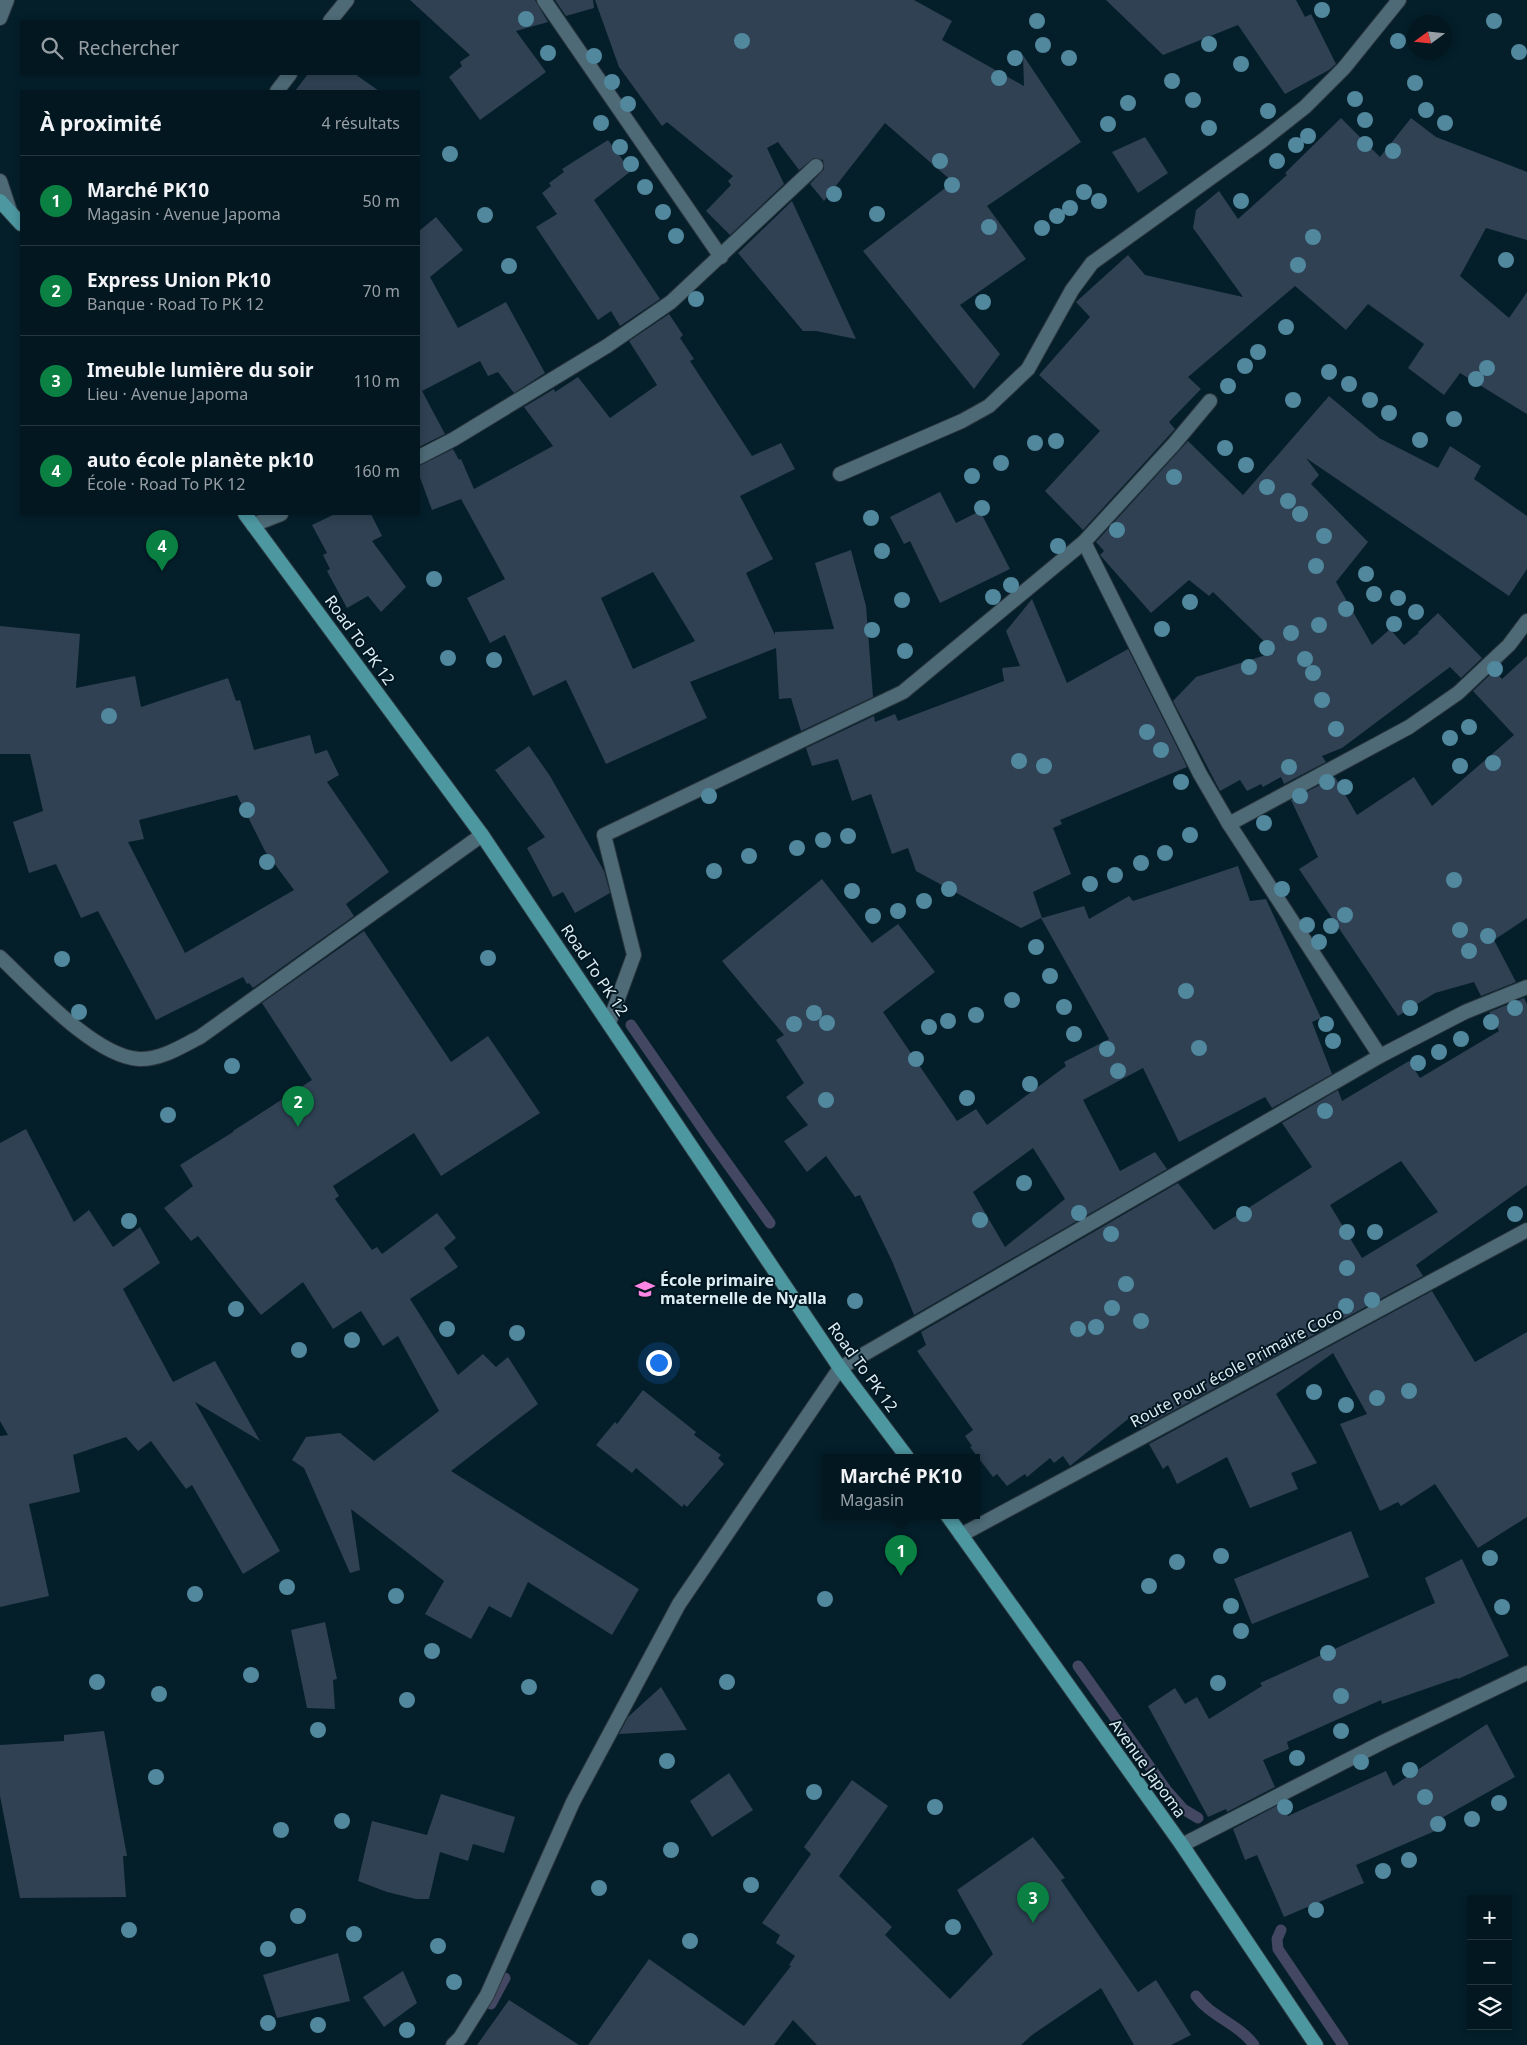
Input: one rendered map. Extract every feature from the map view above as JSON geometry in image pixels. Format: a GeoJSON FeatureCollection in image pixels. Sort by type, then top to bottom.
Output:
{"type":"FeatureCollection","features":[{"type":"Feature","properties":{"kind":"main road"},"geometry":{"type":"LineString","coordinates":[[0,201],[20,223]]}},
{"type":"Feature","properties":{"kind":"main road","name":"Road To PK 12"},"geometry":{"type":"LineString","coordinates":[[249,519],[482,835],[840,1368],[904,1454]]}},
{"type":"Feature","properties":{"kind":"main road","name":"Avenue Japoma"},"geometry":{"type":"LineString","coordinates":[[950,1519],[1182,1845],[1316,2045]]}},
{"type":"Feature","properties":{"kind":"street"},"geometry":{"type":"LineString","coordinates":[[0,18],[7,0]]}},
{"type":"Feature","properties":{"kind":"street"},"geometry":{"type":"LineString","coordinates":[[331,20],[347,0]]}},
{"type":"Feature","properties":{"kind":"street"},"geometry":{"type":"LineString","coordinates":[[544,0],[721,256]]}},
{"type":"Feature","properties":{"kind":"street"},"geometry":{"type":"LineString","coordinates":[[840,474],[962,421],[989,406],[1028,370],[1072,290],[1092,263],[1262,141],[1305,107],[1344,68],[1399,0]]}},
{"type":"Feature","properties":{"kind":"street"},"geometry":{"type":"LineString","coordinates":[[278,90],[289,75]]}},
{"type":"Feature","properties":{"kind":"street"},"geometry":{"type":"LineString","coordinates":[[420,456],[454,439],[607,346],[671,302],[816,166]]}},
{"type":"Feature","properties":{"kind":"street"},"geometry":{"type":"LineString","coordinates":[[0,181],[10,211]]}},
{"type":"Feature","properties":{"kind":"street"},"geometry":{"type":"LineString","coordinates":[[609,1023],[634,955],[604,835],[903,692],[1084,542],[1174,444],[1210,401]]}},
{"type":"Feature","properties":{"kind":"street"},"geometry":{"type":"LineString","coordinates":[[249,519],[275,515]]}},
{"type":"Feature","properties":{"kind":"street"},"geometry":{"type":"LineString","coordinates":[[1084,542],[1200,774],[1229,824],[1380,1056]]}},
{"type":"Feature","properties":{"kind":"street"},"geometry":{"type":"LineString","coordinates":[[1229,824],[1417,721],[1458,693],[1509,645],[1527,621]]}},
{"type":"Feature","properties":{"kind":"street"},"geometry":{"type":"LineString","coordinates":[[0,957],[67,1020],[110,1050],[140,1059],[168,1053],[200,1037],[482,835]]}},
{"type":"Feature","properties":{"kind":"street"},"geometry":{"type":"LineString","coordinates":[[453,2045],[460,2038],[487,1994],[573,1802],[679,1604],[840,1368],[1380,1056],[1465,1012],[1527,987]]}},
{"type":"Feature","properties":{"kind":"street","name":"Route Pour école Primaire Coco"},"geometry":{"type":"LineString","coordinates":[[961,1535],[1527,1230]]}},
{"type":"Feature","properties":{"kind":"street"},"geometry":{"type":"LineString","coordinates":[[1182,1845],[1383,1742],[1527,1673]]}},
{"type":"Feature","properties":{"kind":"building"},"geometry":{"type":"Polygon","coordinates":[[[410,0],[535,0],[548,22],[516,31],[546,72],[480,120],[449,77],[462,66],[460,62],[470,55],[410,0]]]}},
{"type":"Feature","properties":{"kind":"building"},"geometry":{"type":"Polygon","coordinates":[[[555,0],[593,0],[594,8],[566,16],[555,0]]]}},
{"type":"Feature","properties":{"kind":"building"},"geometry":{"type":"Polygon","coordinates":[[[595,0],[914,0],[952,21],[942,40],[1024,86],[1023,55],[1081,142],[987,206],[1026,259],[960,305],[1000,354],[974,389],[863,251],[953,182],[885,123],[824,201],[810,184],[824,169],[823,160],[814,158],[799,170],[778,142],[767,148],[784,184],[730,235],[706,211],[731,185],[728,181],[733,176],[667,122],[662,126],[619,67],[595,0]]]}},
{"type":"Feature","properties":{"kind":"building"},"geometry":{"type":"Polygon","coordinates":[[[1106,0],[1296,0],[1305,17],[1311,14],[1336,64],[1329,70],[1285,94],[1238,25],[1163,55],[1106,0]]]}},
{"type":"Feature","properties":{"kind":"building"},"geometry":{"type":"Polygon","coordinates":[[[307,75],[356,75],[378,90],[296,90],[307,75]]]}},
{"type":"Feature","properties":{"kind":"building"},"geometry":{"type":"Polygon","coordinates":[[[1341,118],[1380,157],[1411,118],[1436,137],[1527,172],[1527,240],[1486,228],[1460,276],[1509,318],[1527,292],[1527,414],[1460,373],[1444,395],[1408,368],[1424,344],[1368,304],[1346,330],[1295,286],[1188,377],[1201,389],[1169,422],[1175,429],[1083,530],[1045,491],[1100,431],[1039,375],[1090,317],[1076,302],[1128,255],[1145,275],[1243,297],[1193,228],[1196,210],[1219,191],[1238,219],[1287,175],[1285,173],[1341,118]]]}},
{"type":"Feature","properties":{"kind":"building"},"geometry":{"type":"Polygon","coordinates":[[[1145,137],[1168,173],[1138,193],[1112,152],[1145,137]]]}},
{"type":"Feature","properties":{"kind":"building"},"geometry":{"type":"Polygon","coordinates":[[[608,140],[631,171],[594,200],[660,299],[620,326],[611,311],[598,320],[536,227],[557,214],[542,193],[551,186],[549,183],[564,172],[562,169],[608,140]]]}},
{"type":"Feature","properties":{"kind":"building"},"geometry":{"type":"Polygon","coordinates":[[[792,201],[856,339],[816,331],[803,331],[738,253],[792,201]]]}},
{"type":"Feature","properties":{"kind":"building"},"geometry":{"type":"Polygon","coordinates":[[[436,217],[463,250],[430,277],[458,328],[506,302],[545,373],[514,393],[498,372],[488,376],[480,361],[422,391],[445,434],[420,446],[420,230],[436,217]]]}},
{"type":"Feature","properties":{"kind":"building"},"geometry":{"type":"Polygon","coordinates":[[[669,314],[683,335],[680,338],[694,359],[690,361],[752,456],[781,443],[795,469],[740,496],[773,559],[746,573],[775,635],[775,632],[834,629],[815,563],[851,550],[866,606],[873,697],[801,731],[791,698],[779,699],[776,648],[690,682],[707,718],[606,764],[566,680],[533,696],[505,635],[490,643],[467,598],[505,579],[461,499],[432,510],[420,478],[420,466],[453,449],[459,460],[461,459],[474,489],[553,446],[524,407],[554,389],[555,392],[578,377],[610,418],[657,385],[629,341],[669,314]],[[653,572],[601,598],[633,669],[695,641],[653,572]]]}},
{"type":"Feature","properties":{"kind":"building"},"geometry":{"type":"Polygon","coordinates":[[[1329,396],[1379,438],[1438,468],[1450,446],[1481,466],[1474,479],[1527,516],[1527,569],[1509,596],[1306,458],[1319,475],[1311,484],[1368,542],[1336,582],[1372,645],[1390,629],[1404,645],[1419,633],[1438,613],[1482,658],[1461,678],[1450,667],[1342,748],[1322,756],[1326,762],[1284,784],[1281,777],[1263,787],[1261,784],[1247,791],[1240,780],[1220,791],[1173,701],[1196,677],[1275,652],[1213,592],[1209,596],[1189,580],[1151,613],[1100,555],[1104,551],[1096,542],[1188,441],[1243,495],[1329,396]]]}},
{"type":"Feature","properties":{"kind":"building"},"geometry":{"type":"Polygon","coordinates":[[[940,492],[956,523],[980,511],[1010,569],[940,603],[910,541],[904,544],[890,517],[940,492]]]}},
{"type":"Feature","properties":{"kind":"building"},"geometry":{"type":"Polygon","coordinates":[[[333,515],[372,515],[382,536],[372,541],[406,587],[381,612],[368,596],[347,608],[327,571],[330,569],[323,555],[327,553],[312,525],[333,515]]]}},
{"type":"Feature","properties":{"kind":"building"},"geometry":{"type":"Polygon","coordinates":[[[1032,599],[1067,683],[1128,649],[1187,767],[1060,820],[1062,824],[1053,828],[1071,874],[1033,892],[1042,918],[1084,906],[1089,919],[1129,896],[1133,901],[1238,866],[1250,901],[1266,899],[1321,1018],[1312,1022],[1332,1074],[1272,1108],[1265,1097],[1179,1142],[1143,1068],[1083,1100],[1120,1171],[1155,1152],[1167,1169],[914,1315],[892,1261],[860,1195],[855,1197],[826,1156],[807,1172],[784,1141],[808,1125],[786,1097],[804,1083],[776,1040],[784,1035],[722,961],[822,879],[872,943],[898,924],[935,972],[883,1012],[957,1121],[976,1109],[987,1125],[1066,1066],[1064,1062],[1109,1039],[1041,918],[1021,928],[916,871],[908,848],[892,854],[871,794],[852,801],[838,759],[812,766],[806,748],[874,716],[875,722],[895,714],[898,721],[1004,681],[1002,668],[1020,666],[1006,631],[1032,599]],[[1033,1148],[973,1192],[1005,1247],[1065,1199],[1033,1148]]]}},
{"type":"Feature","properties":{"kind":"building"},"geometry":{"type":"Polygon","coordinates":[[[0,626],[80,634],[76,688],[135,676],[141,707],[228,678],[236,701],[240,700],[254,750],[310,735],[315,754],[327,750],[339,775],[327,782],[389,872],[346,904],[354,916],[253,988],[249,983],[247,984],[243,977],[156,1020],[98,911],[81,918],[56,864],[29,873],[13,822],[43,811],[30,754],[0,754],[0,626]],[[237,795],[139,820],[144,839],[128,842],[185,953],[294,890],[265,851],[237,795]]]}},
{"type":"Feature","properties":{"kind":"building"},"geometry":{"type":"Polygon","coordinates":[[[1527,656],[1527,918],[1494,940],[1516,982],[1481,996],[1474,982],[1435,993],[1398,1016],[1299,869],[1318,857],[1291,800],[1335,777],[1357,815],[1414,777],[1432,806],[1514,735],[1473,691],[1494,671],[1502,679],[1527,656]]]}},
{"type":"Feature","properties":{"kind":"building"},"geometry":{"type":"Polygon","coordinates":[[[529,746],[550,776],[604,871],[610,893],[575,913],[563,892],[553,897],[527,848],[545,837],[495,770],[529,746]]]}},
{"type":"Feature","properties":{"kind":"building"},"geometry":{"type":"Polygon","coordinates":[[[364,931],[451,1062],[488,1036],[540,1113],[441,1176],[414,1133],[333,1186],[339,1196],[335,1199],[372,1250],[377,1247],[382,1254],[437,1213],[456,1238],[444,1248],[458,1267],[410,1299],[458,1375],[483,1354],[496,1367],[508,1357],[538,1404],[451,1471],[639,1589],[612,1635],[528,1582],[511,1618],[489,1606],[471,1639],[425,1614],[444,1581],[351,1509],[360,1570],[350,1573],[304,1468],[292,1460],[306,1437],[340,1433],[374,1461],[439,1411],[398,1336],[383,1346],[361,1311],[333,1329],[303,1282],[261,1315],[198,1236],[191,1241],[164,1208],[193,1186],[180,1165],[312,1080],[262,1003],[364,931]]]}},
{"type":"Feature","properties":{"kind":"building"},"geometry":{"type":"Polygon","coordinates":[[[1524,998],[1527,1004],[1527,1185],[1416,1265],[1423,1276],[1141,1428],[1133,1415],[1070,1466],[1063,1456],[1054,1463],[1050,1458],[1027,1477],[1025,1474],[1007,1486],[997,1474],[993,1477],[980,1460],[980,1454],[975,1454],[965,1436],[973,1430],[917,1351],[926,1345],[921,1332],[1178,1183],[1214,1230],[1312,1167],[1282,1123],[1338,1090],[1342,1101],[1409,1061],[1420,1078],[1499,1031],[1489,1012],[1524,998]],[[1401,1161],[1330,1205],[1362,1258],[1438,1212],[1401,1161]]]}},
{"type":"Feature","properties":{"kind":"building"},"geometry":{"type":"Polygon","coordinates":[[[26,1129],[74,1222],[89,1210],[113,1247],[140,1227],[160,1263],[123,1289],[173,1382],[215,1361],[260,1441],[195,1402],[280,1551],[243,1574],[192,1485],[186,1489],[151,1441],[138,1451],[126,1437],[73,1455],[80,1492],[29,1504],[49,1596],[0,1607],[0,1436],[8,1435],[0,1421],[0,1143],[26,1129]]]}},
{"type":"Feature","properties":{"kind":"building"},"geometry":{"type":"Polygon","coordinates":[[[1432,1291],[1475,1362],[1527,1332],[1527,1517],[1478,1548],[1435,1484],[1401,1506],[1398,1502],[1380,1511],[1340,1424],[1367,1414],[1333,1353],[1276,1394],[1317,1463],[1291,1473],[1298,1489],[1250,1508],[1227,1457],[1177,1484],[1168,1465],[1163,1469],[1149,1444],[1432,1291]]]}},
{"type":"Feature","properties":{"kind":"building"},"geometry":{"type":"Polygon","coordinates":[[[643,1390],[696,1432],[694,1435],[721,1455],[718,1458],[724,1464],[687,1507],[684,1504],[682,1507],[636,1468],[632,1473],[596,1445],[615,1422],[617,1424],[643,1390]]]}},
{"type":"Feature","properties":{"kind":"building"},"geometry":{"type":"Polygon","coordinates":[[[1351,1531],[1369,1577],[1252,1624],[1234,1579],[1351,1531]]]}},
{"type":"Feature","properties":{"kind":"building"},"geometry":{"type":"Polygon","coordinates":[[[1462,1559],[1509,1656],[1458,1679],[1382,1704],[1381,1700],[1287,1742],[1289,1749],[1263,1760],[1275,1787],[1227,1812],[1226,1809],[1208,1817],[1148,1706],[1175,1688],[1185,1704],[1197,1697],[1209,1719],[1262,1686],[1260,1683],[1435,1603],[1425,1578],[1462,1559]]]}},
{"type":"Feature","properties":{"kind":"building"},"geometry":{"type":"Polygon","coordinates":[[[325,1622],[337,1679],[333,1680],[335,1709],[307,1708],[291,1630],[325,1622]]]}},
{"type":"Feature","properties":{"kind":"building"},"geometry":{"type":"Polygon","coordinates":[[[661,1687],[687,1730],[619,1734],[628,1717],[661,1687]]]}},
{"type":"Feature","properties":{"kind":"building"},"geometry":{"type":"Polygon","coordinates":[[[1487,1724],[1515,1777],[1431,1824],[1435,1831],[1356,1865],[1364,1883],[1284,1917],[1257,1855],[1245,1860],[1233,1829],[1282,1803],[1288,1816],[1386,1771],[1393,1786],[1487,1724]]]}},
{"type":"Feature","properties":{"kind":"building"},"geometry":{"type":"Polygon","coordinates":[[[104,1731],[127,1856],[123,1856],[126,1897],[20,1898],[0,1796],[0,1745],[64,1741],[64,1735],[104,1731]]]}},
{"type":"Feature","properties":{"kind":"building"},"geometry":{"type":"Polygon","coordinates":[[[729,1773],[753,1810],[712,1837],[690,1801],[729,1773]]]}},
{"type":"Feature","properties":{"kind":"building"},"geometry":{"type":"Polygon","coordinates":[[[852,1780],[888,1806],[839,1876],[892,1927],[885,1935],[950,1999],[993,1954],[957,1890],[1033,1837],[1065,1878],[1061,1880],[1138,1992],[1156,1980],[1191,2035],[1171,2045],[1134,2045],[1101,1988],[1032,2035],[1021,2045],[817,2045],[793,2020],[774,2045],[588,2045],[649,1959],[744,2026],[791,1966],[789,1965],[795,1956],[776,1943],[780,1935],[762,1923],[811,1854],[804,1847],[852,1780]]]}},
{"type":"Feature","properties":{"kind":"building"},"geometry":{"type":"Polygon","coordinates":[[[441,1794],[515,1817],[504,1853],[473,1844],[468,1861],[440,1852],[429,1899],[416,1899],[387,1892],[358,1881],[372,1821],[427,1835],[441,1794]]]}},
{"type":"Feature","properties":{"kind":"building"},"geometry":{"type":"Polygon","coordinates":[[[338,1953],[350,2001],[277,2018],[263,1975],[338,1953]]]}},
{"type":"Feature","properties":{"kind":"building"},"geometry":{"type":"Polygon","coordinates":[[[403,1971],[417,2003],[384,2027],[363,1997],[403,1971]]]}},
{"type":"Feature","properties":{"kind":"building"},"geometry":{"type":"Polygon","coordinates":[[[509,2000],[579,2045],[477,2045],[509,2000]]]}},
{"type":"Feature","properties":{"kind":"waterway"},"geometry":{"type":"LineString","coordinates":[[631,1025],[770,1223]]}},
{"type":"Feature","properties":{"kind":"waterway"},"geometry":{"type":"LineString","coordinates":[[1078,1666],[1167,1791],[1183,1809],[1198,1818]]}},
{"type":"Feature","properties":{"kind":"waterway"},"geometry":{"type":"LineString","coordinates":[[1281,1930],[1277,1939],[1278,1949],[1343,2045]]}},
{"type":"Feature","properties":{"kind":"waterway"},"geometry":{"type":"LineString","coordinates":[[491,2004],[505,1978]]}},
{"type":"Feature","properties":{"kind":"waterway"},"geometry":{"type":"LineString","coordinates":[[1196,1996],[1209,2010],[1241,2031],[1254,2045]]}},
{"type":"Feature","properties":{"kind":"place","name":"auto école planète pk10"},"geometry":{"type":"Point","coordinates":[162,571]}},
{"type":"Feature","properties":{"kind":"place","name":"Express Union Pk10"},"geometry":{"type":"Point","coordinates":[298,1127]}},
{"type":"Feature","properties":{"kind":"place","name":"École primaire maternelle de Nyalla"},"geometry":{"type":"Point","coordinates":[645,1289]}},
{"type":"Feature","properties":{"kind":"place","name":"Marché PK10"},"geometry":{"type":"Point","coordinates":[901,1576]}},
{"type":"Feature","properties":{"kind":"place","name":"Imeuble lumière du soir"},"geometry":{"type":"Point","coordinates":[1033,1923]}}]}
